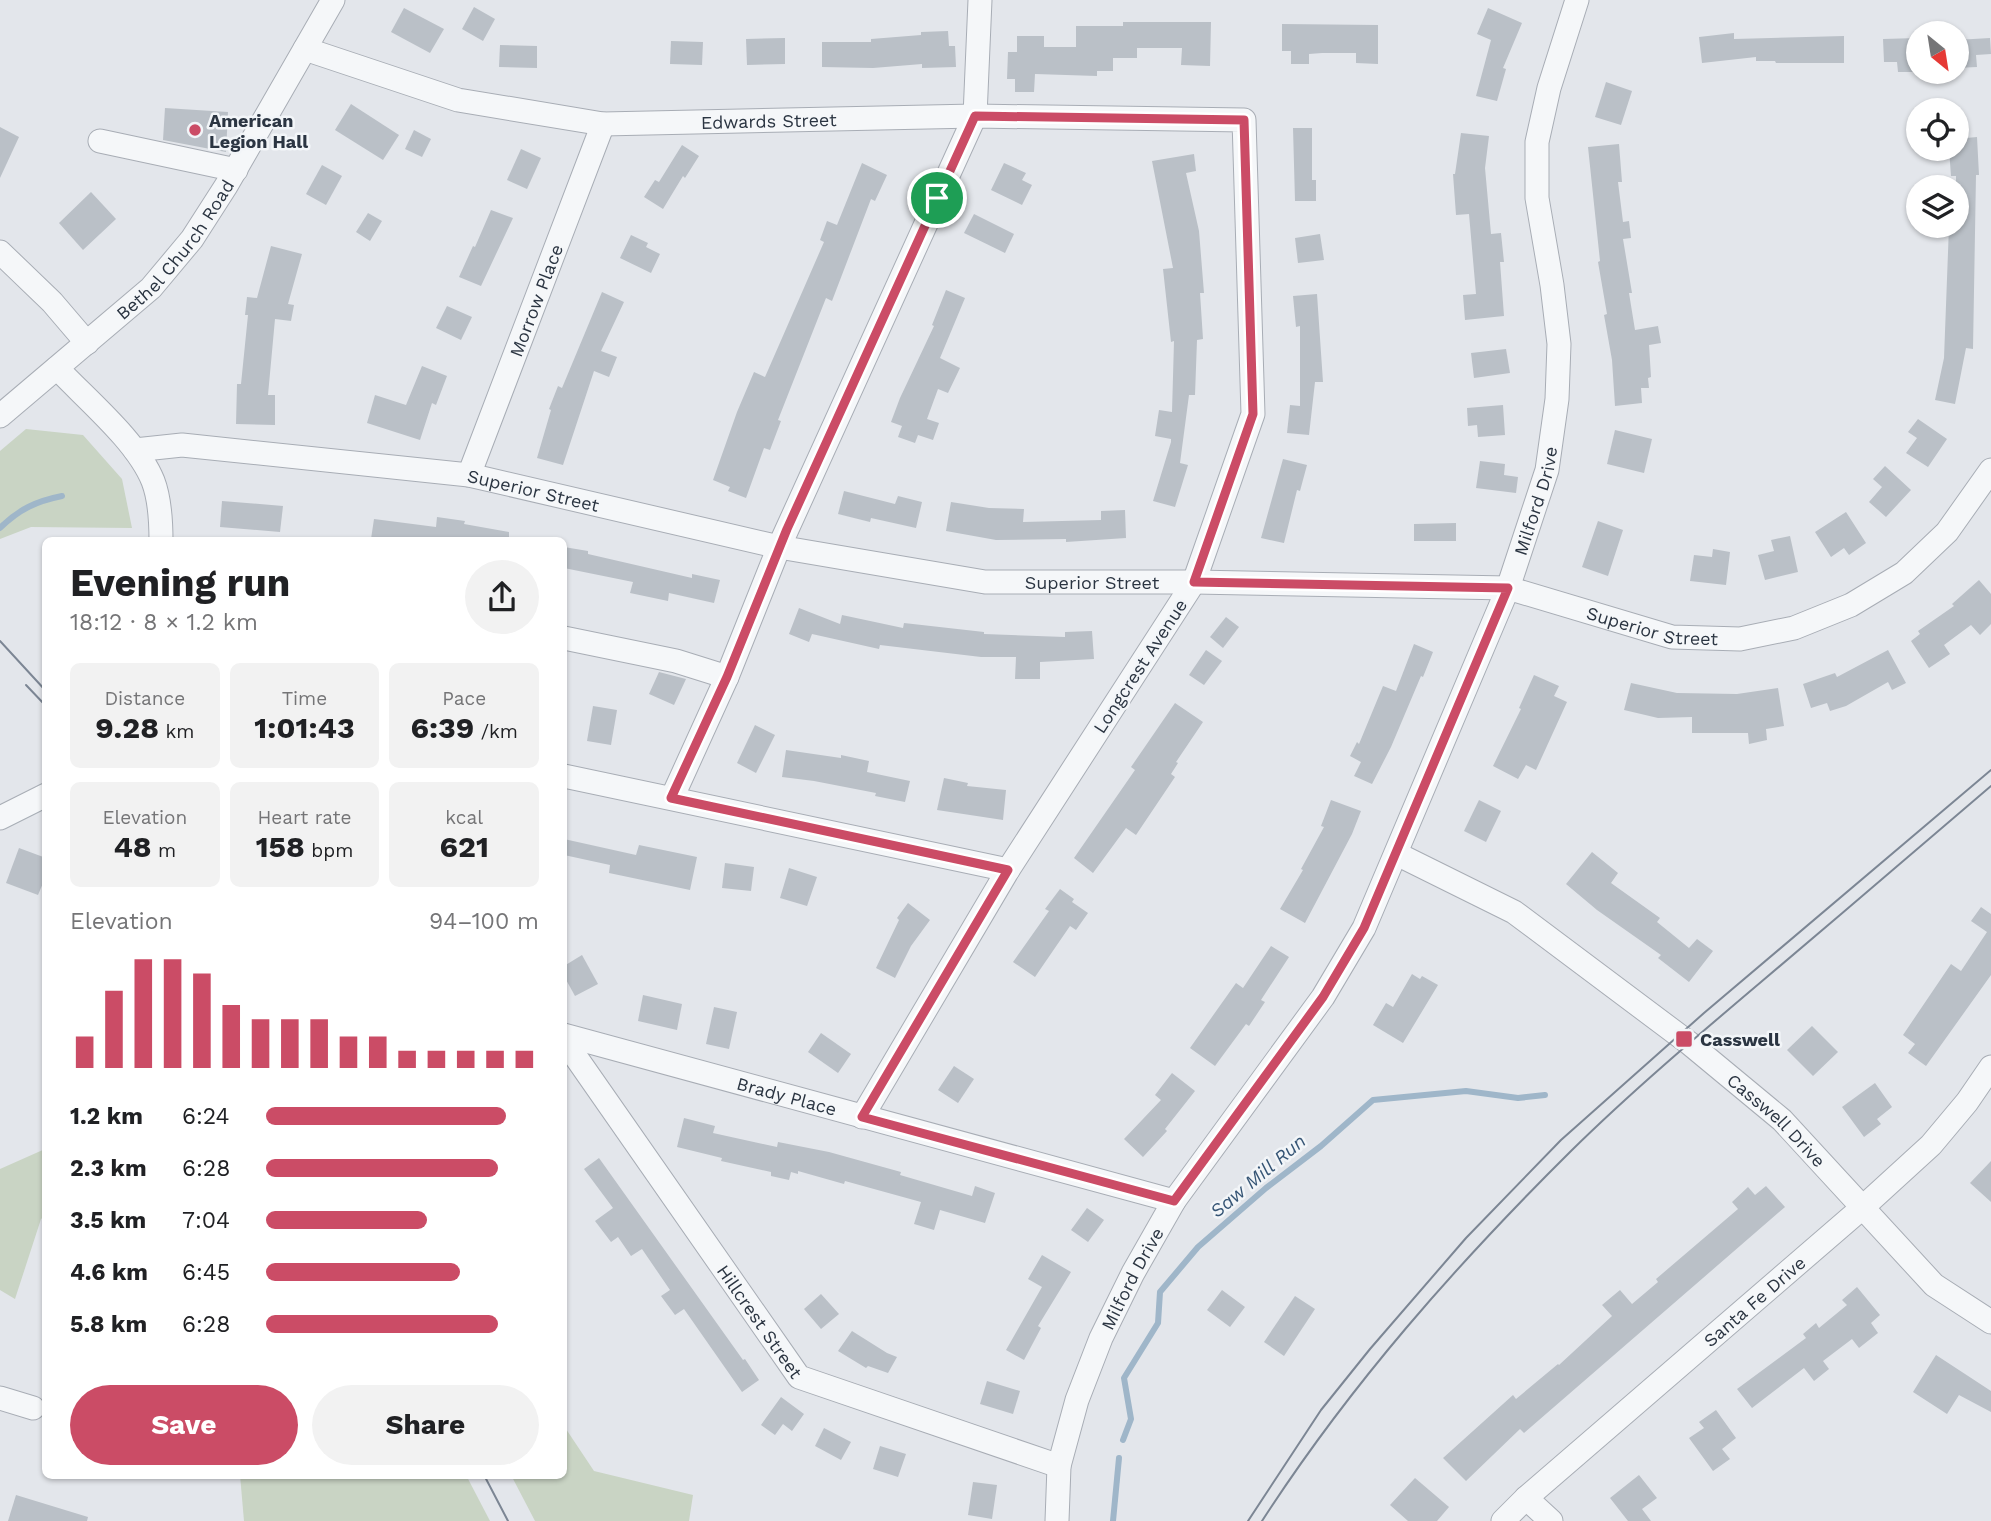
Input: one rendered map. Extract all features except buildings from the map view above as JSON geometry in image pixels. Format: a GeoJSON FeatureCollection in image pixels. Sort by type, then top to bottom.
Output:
{"type":"FeatureCollection","features":[{"type":"Feature","properties":{"kind":"street","name":"Bethel Church Road"},"geometry":{"type":"LineString","coordinates":[[0,416],[151,288],[192,239],[236,170],[333,0]]}},
{"type":"Feature","properties":{"kind":"street"},"geometry":{"type":"LineString","coordinates":[[671,798],[727,677],[779,547],[975,116],[981,0]]}},
{"type":"Feature","properties":{"kind":"street","name":"Milford Drive"},"geometry":{"type":"LineString","coordinates":[[1057,1521],[1059,1466],[1077,1401],[1101,1338],[1133,1273],[1174,1201],[1323,997],[1364,928],[1508,588],[1548,470],[1557,399],[1559,344],[1537,198],[1537,142],[1549,88],[1577,0]]}},
{"type":"Feature","properties":{"kind":"street","name":"Edwards Street"},"geometry":{"type":"LineString","coordinates":[[305,49],[458,100],[603,124],[975,116],[1244,120]]}},
{"type":"Feature","properties":{"kind":"street","name":"Longcrest Avenue"},"geometry":{"type":"LineString","coordinates":[[862,1117],[1008,870],[1194,582],[1253,414],[1244,120]]}},
{"type":"Feature","properties":{"kind":"street","name":"Morrow Place"},"geometry":{"type":"LineString","coordinates":[[469,475],[603,124]]}},
{"type":"Feature","properties":{"kind":"street"},"geometry":{"type":"LineString","coordinates":[[100,141],[236,170]]}},
{"type":"Feature","properties":{"kind":"street"},"geometry":{"type":"LineString","coordinates":[[0,253],[67,319],[87,343]]}},
{"type":"Feature","properties":{"kind":"street"},"geometry":{"type":"LineString","coordinates":[[57,368],[135,450],[153,482],[161,520],[161,537]]}},
{"type":"Feature","properties":{"kind":"street","name":"Superior Street"},"geometry":{"type":"LineString","coordinates":[[135,450],[182,445],[469,475],[779,547],[985,582],[1194,582],[1508,588],[1672,636],[1740,639],[1794,628],[1851,605],[1904,573],[1947,532],[1991,470]]}},
{"type":"Feature","properties":{"kind":"street"},"geometry":{"type":"LineString","coordinates":[[567,639],[676,661],[727,677]]}},
{"type":"Feature","properties":{"kind":"street"},"geometry":{"type":"LineString","coordinates":[[567,777],[1008,870]]}},
{"type":"Feature","properties":{"kind":"street"},"geometry":{"type":"LineString","coordinates":[[0,818],[42,796]]}},
{"type":"Feature","properties":{"kind":"street","name":"Casswell Drive"},"geometry":{"type":"LineString","coordinates":[[1397,854],[1514,912],[1679,1035],[1782,1120],[1934,1285],[1991,1322]]}},
{"type":"Feature","properties":{"kind":"street","name":"Brady Place"},"geometry":{"type":"LineString","coordinates":[[567,1038],[1174,1201]]}},
{"type":"Feature","properties":{"kind":"street","name":"Hillcrest Street"},"geometry":{"type":"LineString","coordinates":[[567,1041],[799,1377],[1059,1466]]}},
{"type":"Feature","properties":{"kind":"street","name":"Santa Fe Drive"},"geometry":{"type":"LineString","coordinates":[[1503,1521],[1931,1145],[1967,1102],[1991,1067]]}},
{"type":"Feature","properties":{"kind":"street"},"geometry":{"type":"LineString","coordinates":[[0,1398],[33,1408]]}},
{"type":"Feature","properties":{"kind":"street"},"geometry":{"type":"LineString","coordinates":[[1526,1498],[1551,1521]]}},
{"type":"Feature","properties":{"kind":"green space"},"geometry":{"type":"Polygon","coordinates":[[[26,429],[83,435],[122,479],[132,528],[31,527],[0,539],[0,451],[26,429]]]}},
{"type":"Feature","properties":{"kind":"green space"},"geometry":{"type":"Polygon","coordinates":[[[42,1150],[42,1218],[15,1299],[0,1290],[0,1169],[42,1150]]]}},
{"type":"Feature","properties":{"kind":"green space"},"geometry":{"type":"Polygon","coordinates":[[[567,1430],[594,1471],[693,1495],[689,1521],[535,1521],[513,1479],[567,1479],[567,1430]]]}},
{"type":"Feature","properties":{"kind":"green space"},"geometry":{"type":"Polygon","coordinates":[[[240,1479],[468,1479],[490,1521],[244,1521],[240,1479]]]}},
{"type":"Feature","properties":{"kind":"waterway"},"geometry":{"type":"LineString","coordinates":[[0,528],[29,507],[62,496]]}},
{"type":"Feature","properties":{"kind":"waterway","name":"Saw Mill Run"},"geometry":{"type":"LineString","coordinates":[[1123,1440],[1131,1419],[1124,1378],[1158,1323],[1160,1292],[1198,1247],[1373,1100],[1466,1091],[1518,1098],[1545,1095]]}},
{"type":"Feature","properties":{"kind":"waterway","name":"Saw Mill Run"},"geometry":{"type":"LineString","coordinates":[[1113,1521],[1119,1458]]}},
{"type":"Feature","properties":{"kind":"tram line"},"geometry":{"type":"LineString","coordinates":[[0,641],[42,687]]}},
{"type":"Feature","properties":{"kind":"tram line"},"geometry":{"type":"LineString","coordinates":[[26,685],[42,702]]}},
{"type":"Feature","properties":{"kind":"tram line"},"geometry":{"type":"LineString","coordinates":[[1248,1521],[1321,1410],[1370,1349],[1466,1238],[1561,1140],[1704,1013],[1991,770]]}},
{"type":"Feature","properties":{"kind":"tram line"},"geometry":{"type":"LineString","coordinates":[[1262,1521],[1368,1374],[1446,1282],[1528,1194],[1617,1107],[1688,1044],[1991,786]]}},
{"type":"Feature","properties":{"kind":"tram line"},"geometry":{"type":"LineString","coordinates":[[486,1479],[508,1521]]}},
{"type":"Feature","properties":{"kind":"place","name":"American Legion Hall"},"geometry":{"type":"Point","coordinates":[195,130]}},
{"type":"Feature","properties":{"kind":"place","name":"Casswell"},"geometry":{"type":"Point","coordinates":[1684,1039]}},
{"type":"Feature","properties":{"kind":"route"},"geometry":{"type":"LineString","coordinates":[[975,116],[1244,120],[1253,414],[1194,582],[1508,588],[1364,928],[1323,997],[1174,1201],[862,1117],[1008,870],[671,798],[727,677],[779,547],[937,198],[975,116]]}}]}
